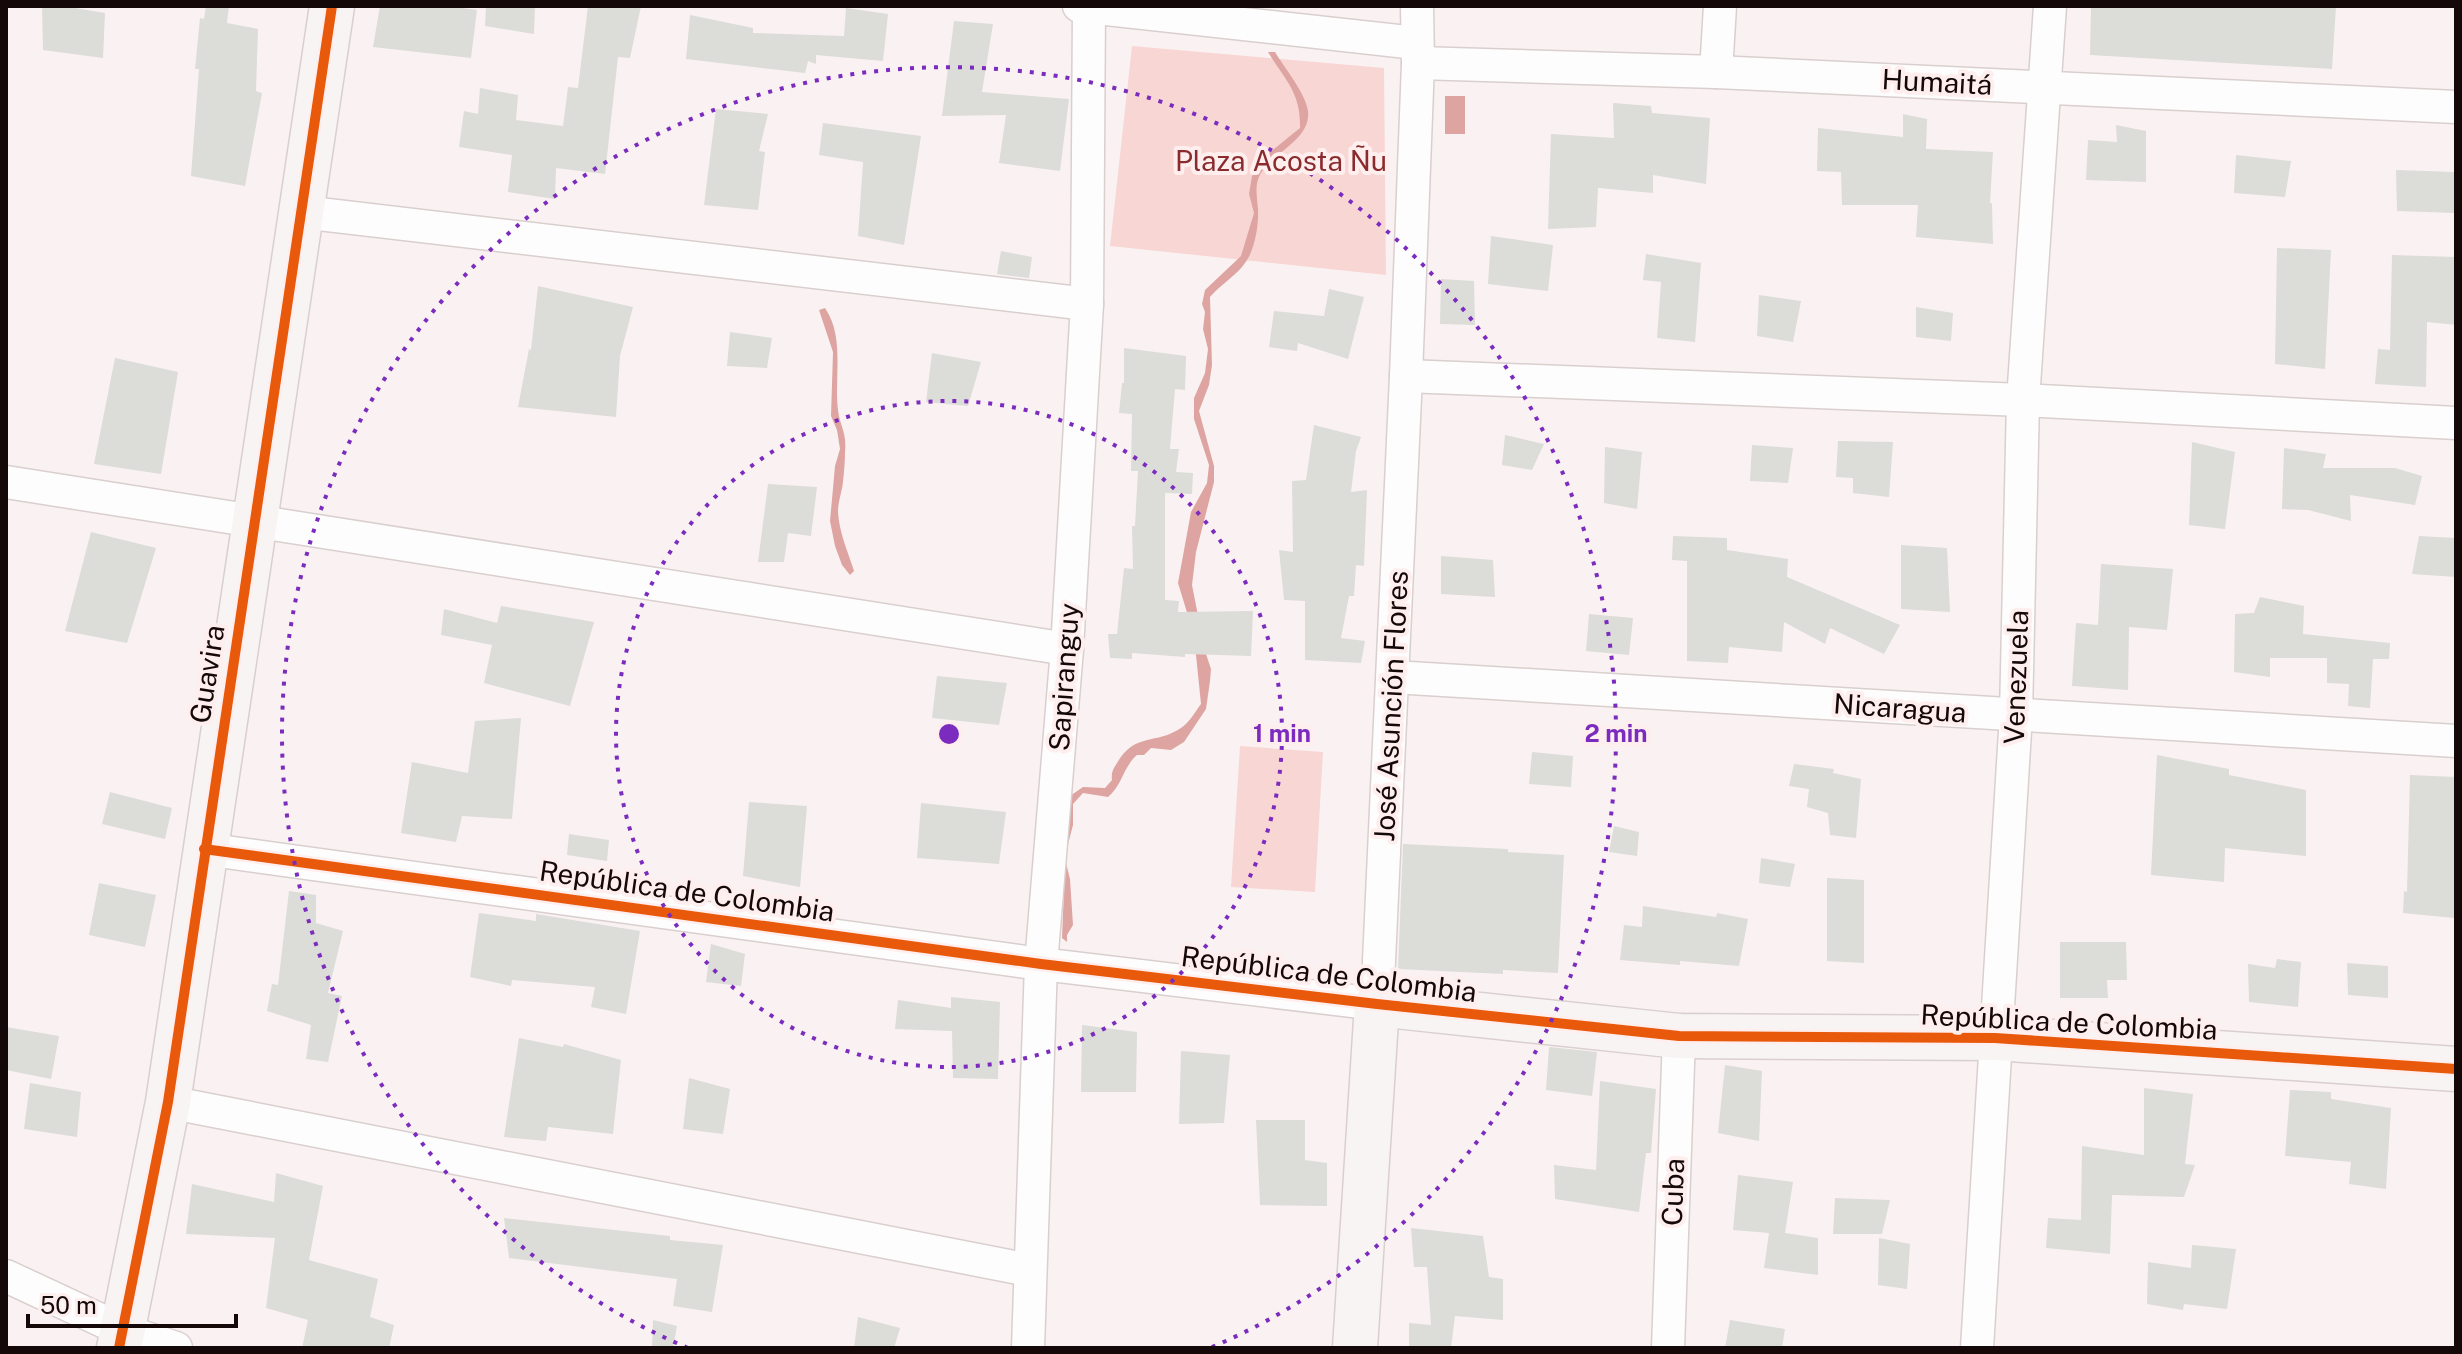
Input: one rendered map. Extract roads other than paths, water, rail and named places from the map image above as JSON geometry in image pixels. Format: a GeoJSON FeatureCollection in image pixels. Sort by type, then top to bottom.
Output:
{"type":"FeatureCollection","features":[{"type":"Feature","properties":{"kind":"street","name":"Guavira"},"geometry":{"type":"LineString","coordinates":[[121,1339],[168,1102],[332,6]]}},
{"type":"Feature","properties":{"kind":"street","name":"Humaitá"},"geometry":{"type":"LineString","coordinates":[[1086,6],[1417,53],[1716,72],[2456,107]]}},
{"type":"Feature","properties":{"kind":"street","name":"Sapiranguy"},"geometry":{"type":"LineString","coordinates":[[1028,1348],[1041,964],[1067,649],[1087,304],[1086,6]]}},
{"type":"Feature","properties":{"kind":"street","name":"José Asunción Flores"},"geometry":{"type":"LineString","coordinates":[[1355,1348],[1377,1004],[1393,677],[1417,6]]}},
{"type":"Feature","properties":{"kind":"street"},"geometry":{"type":"LineString","coordinates":[[1716,72],[1720,6]]}},
{"type":"Feature","properties":{"kind":"street","name":"Venezuela"},"geometry":{"type":"LineString","coordinates":[[1977,1348],[2016,715],[2023,400],[2050,6]]}},
{"type":"Feature","properties":{"kind":"street"},"geometry":{"type":"LineString","coordinates":[[302,212],[1087,304]]}},
{"type":"Feature","properties":{"kind":"street"},"geometry":{"type":"LineString","coordinates":[[1406,376],[2023,400],[2456,423]]}},
{"type":"Feature","properties":{"kind":"street"},"geometry":{"type":"LineString","coordinates":[[6,482],[1067,649]]}},
{"type":"Feature","properties":{"kind":"street","name":"Nicaragua"},"geometry":{"type":"LineString","coordinates":[[1393,677],[2456,741]]}},
{"type":"Feature","properties":{"kind":"street","name":"República de Colombia"},"geometry":{"type":"LineString","coordinates":[[204,849],[1041,964],[1679,1036],[1995,1038],[2456,1069]]}},
{"type":"Feature","properties":{"kind":"street","name":"Cuba"},"geometry":{"type":"LineString","coordinates":[[1668,1348],[1679,1036]]}},
{"type":"Feature","properties":{"kind":"street"},"geometry":{"type":"LineString","coordinates":[[168,1102],[1029,1270]]}},
{"type":"Feature","properties":{"kind":"street"},"geometry":{"type":"LineString","coordinates":[[6,1276],[121,1339],[176,1348]]}},
{"type":"Feature","properties":{"kind":"park label","name":"Plaza Acosta Ñu"},"geometry":{"type":"Point","coordinates":[1281,161]}}]}
